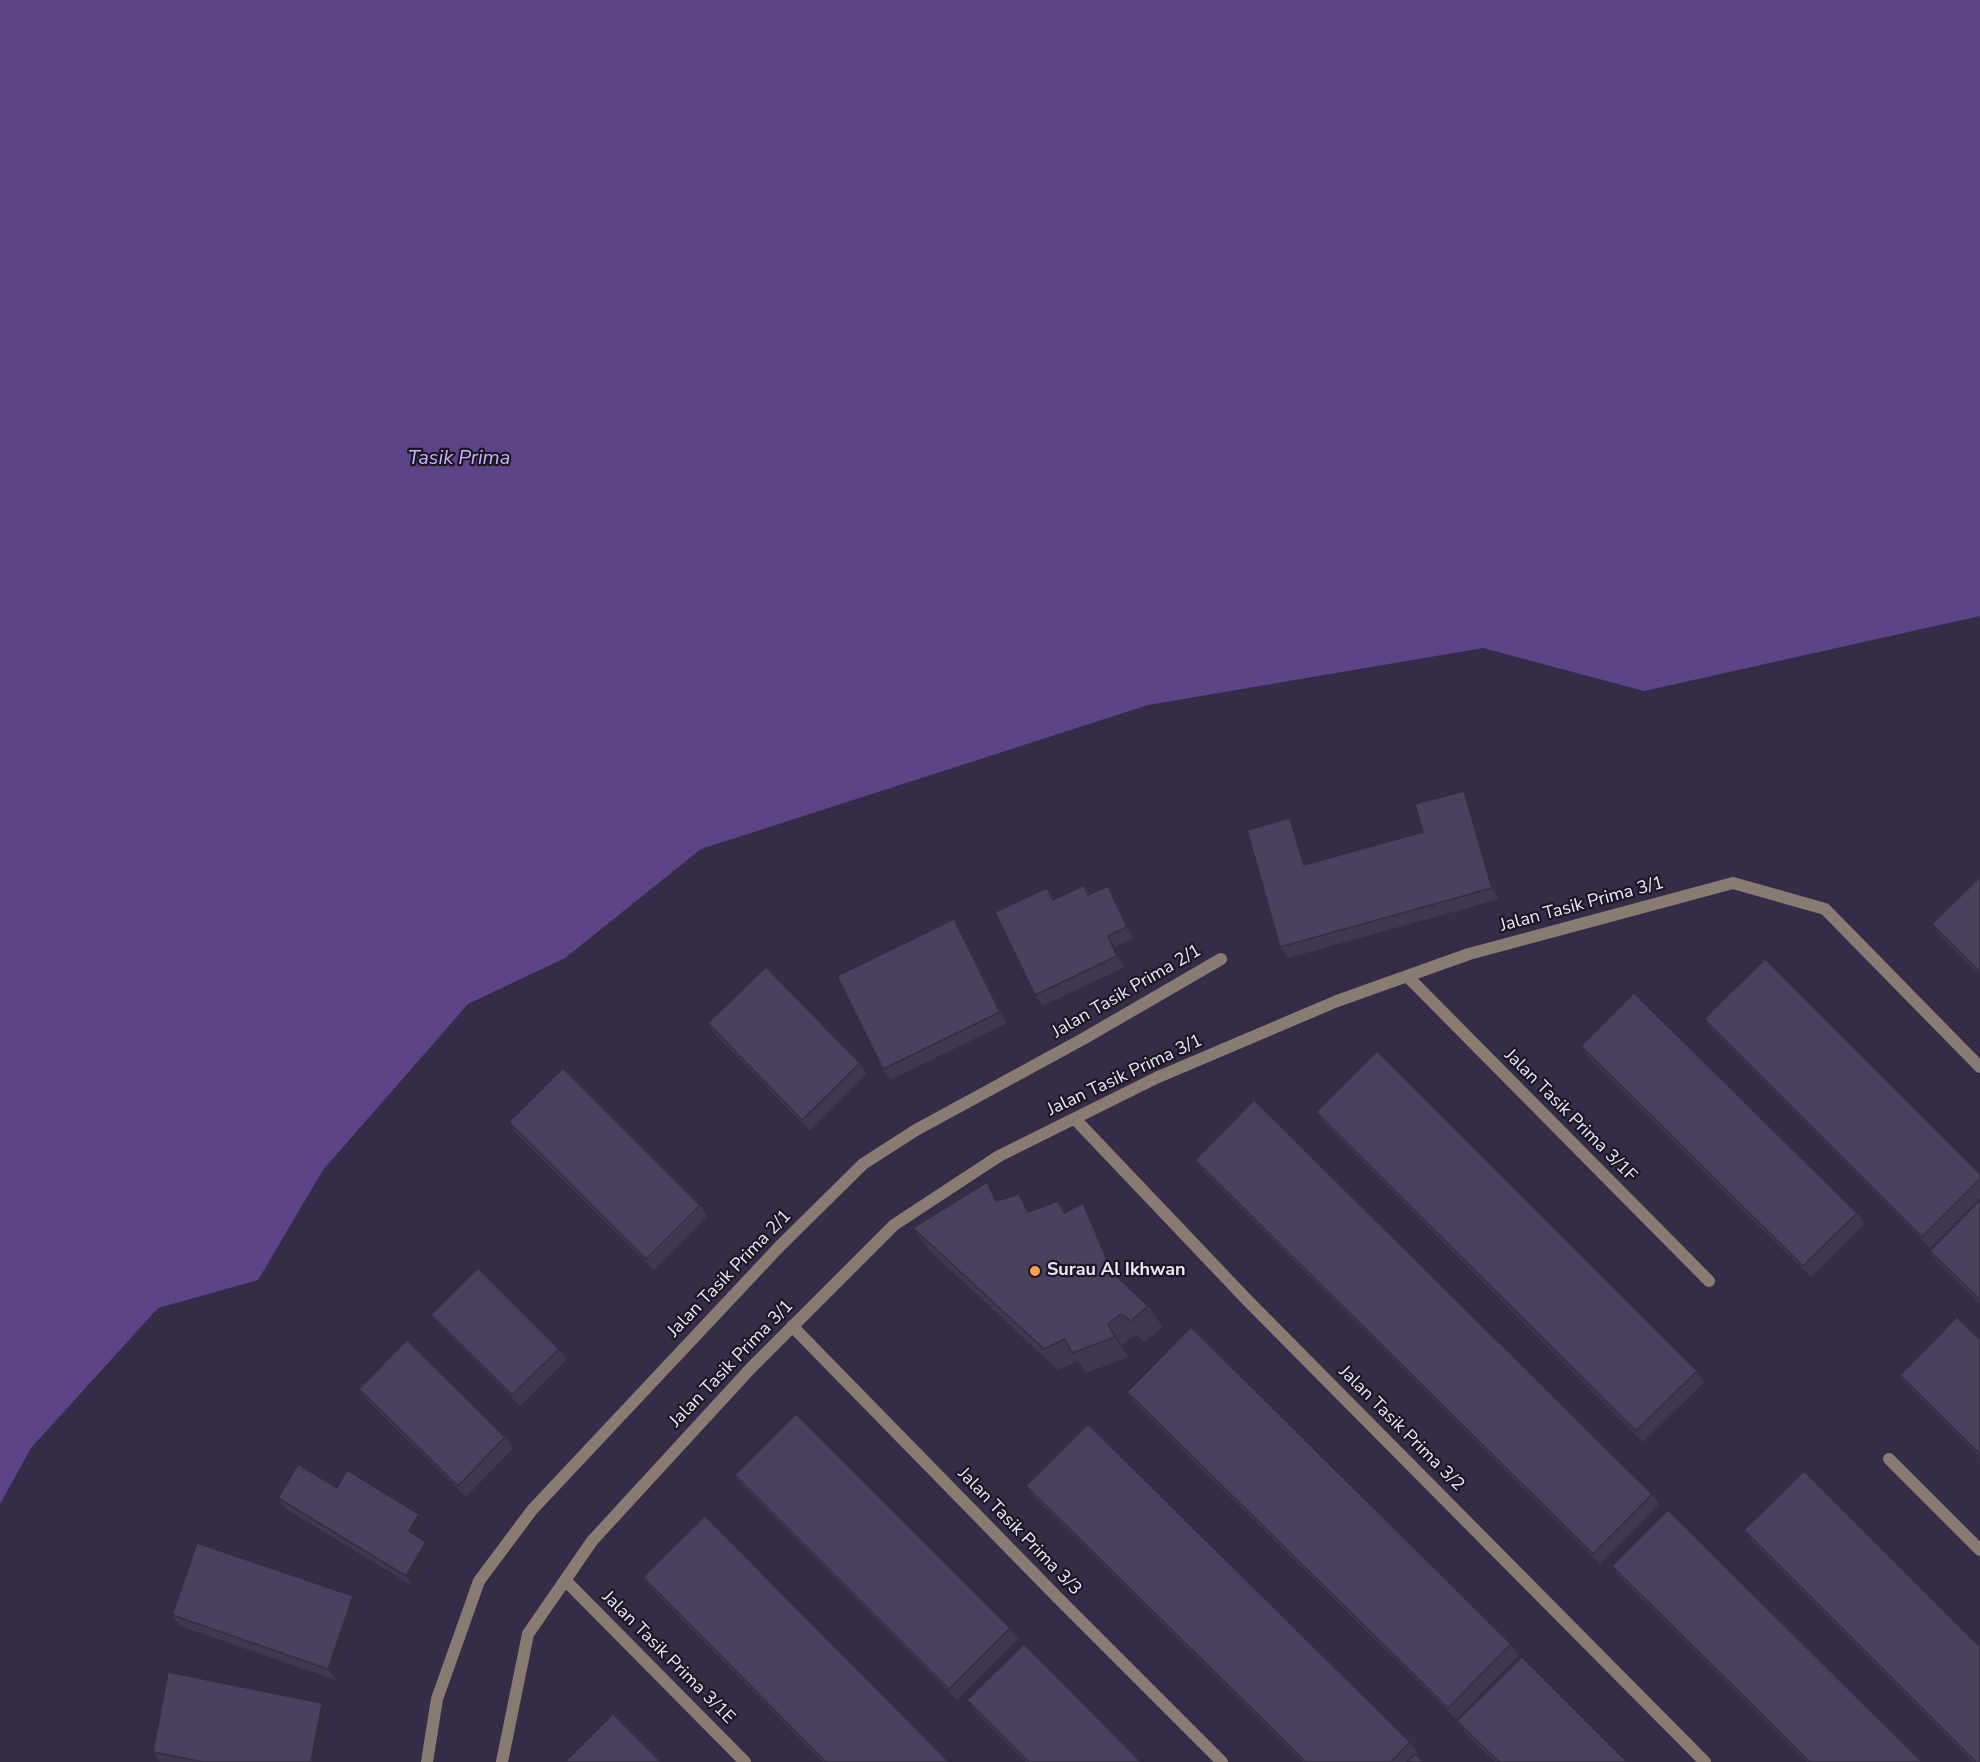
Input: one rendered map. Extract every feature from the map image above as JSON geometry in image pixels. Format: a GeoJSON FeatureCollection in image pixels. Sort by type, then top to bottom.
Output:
{"type":"FeatureCollection","features":[{"type":"Feature","properties":{"kind":"street","name":"Jalan Tasik Prima 3/1"},"geometry":{"type":"LineString","coordinates":[[502,1762],[528,1634],[592,1541],[751,1368],[894,1225],[999,1156],[1156,1078],[1336,1001],[1469,954],[1733,883],[1825,909],[1980,1067]]}},
{"type":"Feature","properties":{"kind":"street","name":"Jalan Tasik Prima 2/1"},"geometry":{"type":"LineString","coordinates":[[427,1762],[437,1699],[480,1581],[532,1510],[779,1247],[863,1164],[916,1130],[1083,1039],[1221,959]]}},
{"type":"Feature","properties":{"kind":"street","name":"Jalan Tasik Prima 3/1F"},"geometry":{"type":"LineString","coordinates":[[1407,976],[1708,1281]]}},
{"type":"Feature","properties":{"kind":"street","name":"Jalan Tasik Prima 3/2"},"geometry":{"type":"LineString","coordinates":[[1075,1119],[1250,1302],[1705,1762]]}},
{"type":"Feature","properties":{"kind":"street","name":"Jalan Tasik Prima 3/3"},"geometry":{"type":"LineString","coordinates":[[792,1326],[1222,1762]]}},
{"type":"Feature","properties":{"kind":"street"},"geometry":{"type":"LineString","coordinates":[[1889,1459],[1980,1550]]}},
{"type":"Feature","properties":{"kind":"street","name":"Jalan Tasik Prima 3/1E"},"geometry":{"type":"LineString","coordinates":[[565,1580],[745,1762]]}},
{"type":"Feature","properties":{"kind":"water","name":"Tasik Prima"},"geometry":{"type":"Polygon","coordinates":[[[0,0],[1980,0],[1980,616],[1644,691],[1483,648],[1148,705],[701,849],[565,958],[468,1004],[323,1170],[258,1280],[158,1308],[31,1448],[0,1504],[0,0]]]}},
{"type":"Feature","properties":{"kind":"building"},"geometry":{"type":"Polygon","coordinates":[[[1464,791],[1492,888],[1280,947],[1247,830],[1290,818],[1304,865],[1423,832],[1415,804],[1464,791]]]}},
{"type":"Feature","properties":{"kind":"building"},"geometry":{"type":"Polygon","coordinates":[[[1980,877],[1980,972],[1932,924],[1980,877]]]}},
{"type":"Feature","properties":{"kind":"building"},"geometry":{"type":"Polygon","coordinates":[[[1084,885],[1088,895],[1108,886],[1127,927],[1108,936],[1117,956],[1035,995],[995,912],[1047,888],[1053,900],[1084,885]]]}},
{"type":"Feature","properties":{"kind":"building"},"geometry":{"type":"Polygon","coordinates":[[[954,919],[1000,1012],[883,1069],[837,976],[954,919]]]}},
{"type":"Feature","properties":{"kind":"building"},"geometry":{"type":"Polygon","coordinates":[[[1765,959],[1980,1174],[1980,1179],[1922,1237],[1704,1019],[1765,959]]]}},
{"type":"Feature","properties":{"kind":"building"},"geometry":{"type":"Polygon","coordinates":[[[766,967],[860,1063],[802,1120],[708,1023],[766,967]]]}},
{"type":"Feature","properties":{"kind":"building"},"geometry":{"type":"Polygon","coordinates":[[[1634,993],[1857,1213],[1803,1266],[1581,1046],[1634,993]]]}},
{"type":"Feature","properties":{"kind":"building"},"geometry":{"type":"Polygon","coordinates":[[[1377,1051],[1697,1371],[1636,1431],[1316,1112],[1377,1051]]]}},
{"type":"Feature","properties":{"kind":"building"},"geometry":{"type":"Polygon","coordinates":[[[563,1068],[700,1205],[646,1259],[509,1122],[563,1068]]]}},
{"type":"Feature","properties":{"kind":"building"},"geometry":{"type":"Polygon","coordinates":[[[1254,1100],[1652,1494],[1593,1554],[1195,1160],[1254,1100]]]}},
{"type":"Feature","properties":{"kind":"building","name":"Surau Al Ikhwan"},"geometry":{"type":"Polygon","coordinates":[[[987,1182],[996,1201],[1019,1194],[1028,1212],[1058,1201],[1064,1213],[1083,1203],[1112,1272],[1148,1306],[1131,1321],[1121,1314],[1108,1324],[1115,1337],[1072,1353],[1065,1339],[1044,1349],[913,1228],[987,1182]]]}},
{"type":"Feature","properties":{"kind":"building"},"geometry":{"type":"Polygon","coordinates":[[[1980,1200],[1980,1300],[1930,1251],[1980,1200]]]}},
{"type":"Feature","properties":{"kind":"building"},"geometry":{"type":"Polygon","coordinates":[[[478,1268],[559,1349],[512,1395],[431,1315],[478,1268]]]}},
{"type":"Feature","properties":{"kind":"building"},"geometry":{"type":"Polygon","coordinates":[[[1957,1317],[1980,1340],[1980,1454],[1900,1375],[1957,1317]]]}},
{"type":"Feature","properties":{"kind":"building"},"geometry":{"type":"Polygon","coordinates":[[[1191,1327],[1511,1644],[1448,1708],[1127,1392],[1191,1327]]]}},
{"type":"Feature","properties":{"kind":"building"},"geometry":{"type":"Polygon","coordinates":[[[407,1340],[505,1437],[458,1486],[359,1389],[407,1340]]]}},
{"type":"Feature","properties":{"kind":"building"},"geometry":{"type":"Polygon","coordinates":[[[796,1414],[1010,1628],[949,1689],[735,1475],[796,1414]]]}},
{"type":"Feature","properties":{"kind":"building"},"geometry":{"type":"Polygon","coordinates":[[[1088,1424],[1410,1742],[1391,1762],[1306,1762],[1026,1486],[1088,1424]]]}},
{"type":"Feature","properties":{"kind":"building"},"geometry":{"type":"Polygon","coordinates":[[[298,1464],[337,1488],[347,1470],[419,1514],[409,1531],[426,1542],[406,1576],[278,1498],[298,1464]]]}},
{"type":"Feature","properties":{"kind":"building"},"geometry":{"type":"Polygon","coordinates":[[[1804,1471],[1980,1647],[1980,1762],[1976,1762],[1744,1530],[1804,1471]]]}},
{"type":"Feature","properties":{"kind":"building"},"geometry":{"type":"Polygon","coordinates":[[[1668,1510],[1922,1762],[1810,1762],[1612,1566],[1668,1510]]]}},
{"type":"Feature","properties":{"kind":"building"},"geometry":{"type":"Polygon","coordinates":[[[705,1516],[949,1762],[826,1762],[643,1577],[705,1516]]]}},
{"type":"Feature","properties":{"kind":"building"},"geometry":{"type":"Polygon","coordinates":[[[197,1543],[353,1596],[328,1669],[172,1615],[197,1543]]]}},
{"type":"Feature","properties":{"kind":"building"},"geometry":{"type":"Polygon","coordinates":[[[1024,1644],[1141,1762],[1029,1762],[967,1700],[1024,1644]]]}},
{"type":"Feature","properties":{"kind":"building"},"geometry":{"type":"Polygon","coordinates":[[[1522,1657],[1627,1762],[1499,1762],[1457,1721],[1522,1657]]]}},
{"type":"Feature","properties":{"kind":"building"},"geometry":{"type":"Polygon","coordinates":[[[168,1672],[322,1703],[311,1762],[203,1762],[153,1752],[168,1672]]]}},
{"type":"Feature","properties":{"kind":"building"},"geometry":{"type":"Polygon","coordinates":[[[613,1714],[661,1762],[565,1762],[613,1714]]]}},
{"type":"Feature","properties":{"kind":"building"},"geometry":{"type":"Polygon","coordinates":[[[1415,1754],[1424,1762],[1407,1762],[1415,1754]]]}},
{"type":"Feature","properties":{"kind":"place","name":"Surau Al Ikhwan"},"geometry":{"type":"Point","coordinates":[1035,1271]}}]}
